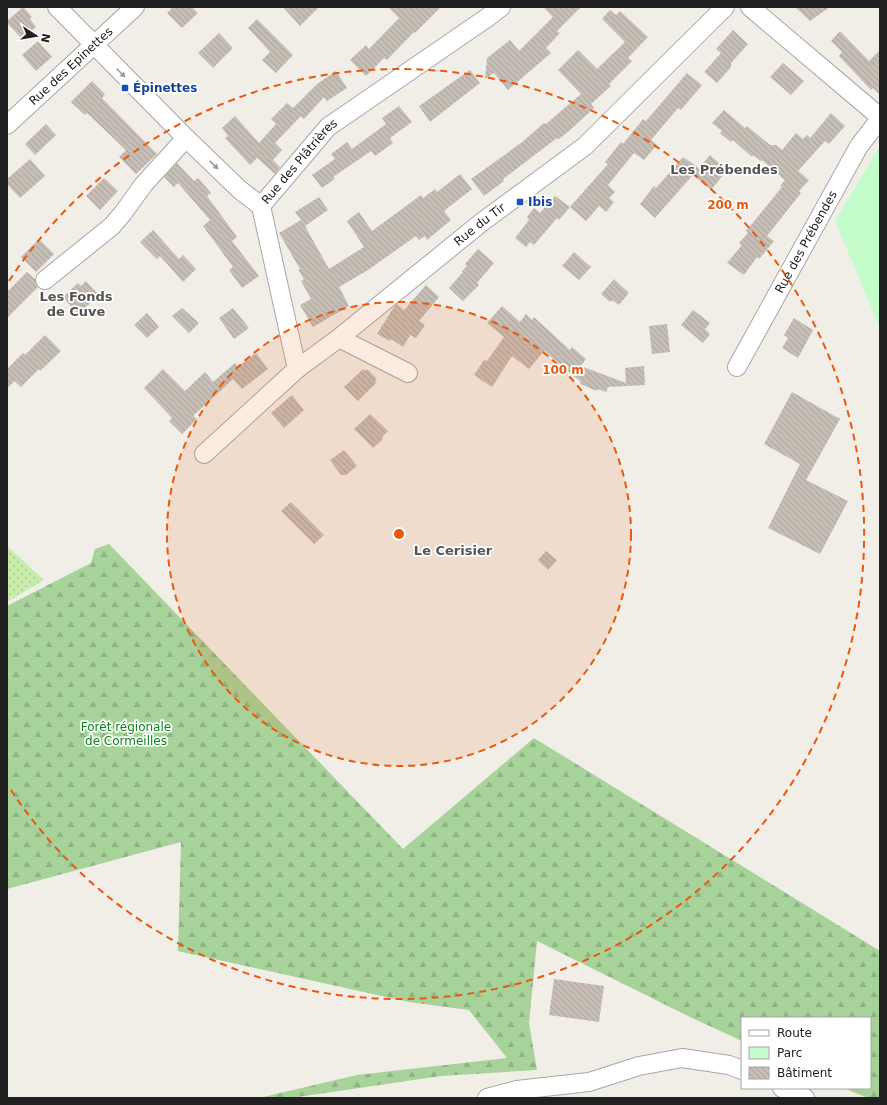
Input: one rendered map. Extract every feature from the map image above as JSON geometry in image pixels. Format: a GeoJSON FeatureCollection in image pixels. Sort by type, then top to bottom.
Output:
{"type":"FeatureCollection","features":[{"type":"Feature","properties":{"kind":"street"},"geometry":{"type":"LineString","coordinates":[[57,7],[186,138],[240,190],[261,206]]}},
{"type":"Feature","properties":{"kind":"street","name":"Rue des Epinettes"},"geometry":{"type":"LineString","coordinates":[[7,125],[134,7]]}},
{"type":"Feature","properties":{"kind":"street","name":"Rue des Plâtrières"},"geometry":{"type":"LineString","coordinates":[[297,369],[261,206],[328,127],[501,7]]}},
{"type":"Feature","properties":{"kind":"street","name":"Rue du Tir"},"geometry":{"type":"LineString","coordinates":[[297,369],[339,338],[482,222],[585,146],[724,7]]}},
{"type":"Feature","properties":{"kind":"street"},"geometry":{"type":"LineString","coordinates":[[750,7],[880,118]]}},
{"type":"Feature","properties":{"kind":"street","name":"Rue des Prébendes"},"geometry":{"type":"LineString","coordinates":[[737,367],[859,146],[880,118]]}},
{"type":"Feature","properties":{"kind":"street"},"geometry":{"type":"LineString","coordinates":[[45,280],[112,226],[123,214],[144,184],[186,138]]}},
{"type":"Feature","properties":{"kind":"street"},"geometry":{"type":"LineString","coordinates":[[339,338],[408,373]]}},
{"type":"Feature","properties":{"kind":"street"},"geometry":{"type":"LineString","coordinates":[[204,454],[297,369]]}},
{"type":"Feature","properties":{"kind":"street"},"geometry":{"type":"LineString","coordinates":[[487,1098],[517,1090],[590,1090],[639,1066],[682,1058],[729,1065],[741,1070]]}},
{"type":"Feature","properties":{"kind":"green space"},"geometry":{"type":"Polygon","coordinates":[[[880,146],[880,328],[835,221],[880,146]]]}},
{"type":"Feature","properties":{"kind":"green space","name":"Forêt régionale de Cormeilles"},"geometry":{"type":"Polygon","coordinates":[[[109,544],[403,849],[534,738],[880,951],[880,1098],[868,1098],[846,1089],[871,1089],[871,1017],[741,1017],[741,1041],[690,1017],[537,941],[529,1023],[537,1070],[441,1076],[291,1098],[259,1098],[357,1075],[507,1058],[469,1010],[409,1002],[178,951],[181,842],[7,889],[7,606],[91,563],[95,549],[109,544]]]}},
{"type":"Feature","properties":{"kind":"green space"},"geometry":{"type":"Polygon","coordinates":[[[7,546],[44,580],[7,602],[7,546]]]}},
{"type":"Feature","properties":{"kind":"building"},"geometry":{"type":"Polygon","coordinates":[[[23,7],[32,17],[30,19],[36,27],[22,39],[7,23],[7,21],[23,7]]]}},
{"type":"Feature","properties":{"kind":"building"},"geometry":{"type":"Polygon","coordinates":[[[173,7],[192,7],[198,13],[182,28],[167,13],[173,7]]]}},
{"type":"Feature","properties":{"kind":"building"},"geometry":{"type":"Polygon","coordinates":[[[283,7],[319,7],[300,26],[283,7]]]}},
{"type":"Feature","properties":{"kind":"building"},"geometry":{"type":"Polygon","coordinates":[[[388,7],[441,7],[387,60],[384,58],[366,76],[350,60],[366,45],[369,49],[399,18],[388,7]]]}},
{"type":"Feature","properties":{"kind":"building"},"geometry":{"type":"Polygon","coordinates":[[[543,7],[581,7],[557,31],[560,33],[546,48],[551,53],[508,90],[494,73],[485,79],[487,58],[510,40],[519,51],[553,17],[543,7]]]}},
{"type":"Feature","properties":{"kind":"building"},"geometry":{"type":"Polygon","coordinates":[[[795,7],[830,7],[810,21],[795,7]]]}},
{"type":"Feature","properties":{"kind":"building"},"geometry":{"type":"Polygon","coordinates":[[[610,10],[616,15],[620,11],[648,37],[628,58],[632,61],[609,84],[611,86],[591,104],[594,108],[569,131],[559,139],[557,138],[503,179],[504,181],[484,196],[471,179],[521,143],[544,123],[546,124],[581,94],[558,70],[578,50],[597,69],[625,42],[602,19],[610,10]]]}},
{"type":"Feature","properties":{"kind":"building"},"geometry":{"type":"Polygon","coordinates":[[[257,19],[293,55],[276,73],[262,60],[270,52],[248,28],[257,19]]]}},
{"type":"Feature","properties":{"kind":"building"},"geometry":{"type":"Polygon","coordinates":[[[733,30],[748,44],[731,63],[731,67],[717,83],[704,72],[721,53],[716,49],[733,30]]]}},
{"type":"Feature","properties":{"kind":"building"},"geometry":{"type":"Polygon","coordinates":[[[840,31],[869,61],[880,50],[880,95],[873,88],[871,90],[839,56],[842,52],[831,41],[840,31]]]}},
{"type":"Feature","properties":{"kind":"building"},"geometry":{"type":"Polygon","coordinates":[[[219,33],[233,48],[213,68],[198,53],[219,33]]]}},
{"type":"Feature","properties":{"kind":"building"},"geometry":{"type":"Polygon","coordinates":[[[38,41],[52,57],[36,71],[22,55],[38,41]]]}},
{"type":"Feature","properties":{"kind":"building"},"geometry":{"type":"Polygon","coordinates":[[[783,63],[804,81],[791,95],[770,77],[783,63]]]}},
{"type":"Feature","properties":{"kind":"building"},"geometry":{"type":"Polygon","coordinates":[[[470,70],[480,83],[430,122],[419,106],[470,70]]]}},
{"type":"Feature","properties":{"kind":"building"},"geometry":{"type":"Polygon","coordinates":[[[336,71],[347,88],[327,101],[324,97],[304,119],[301,116],[275,143],[282,150],[273,160],[280,167],[275,174],[257,158],[250,165],[225,138],[228,136],[222,128],[235,116],[259,143],[276,124],[271,119],[287,103],[293,108],[317,84],[336,71]]]}},
{"type":"Feature","properties":{"kind":"building"},"geometry":{"type":"Polygon","coordinates":[[[687,73],[702,85],[681,110],[678,108],[651,140],[657,145],[644,160],[634,153],[608,185],[615,192],[609,198],[614,202],[606,212],[599,206],[586,221],[570,207],[608,164],[605,162],[621,142],[623,144],[643,119],[646,121],[687,73]]]}},
{"type":"Feature","properties":{"kind":"building"},"geometry":{"type":"Polygon","coordinates":[[[92,81],[105,94],[102,98],[157,154],[136,174],[119,157],[126,150],[87,113],[85,115],[71,102],[92,81]]]}},
{"type":"Feature","properties":{"kind":"building"},"geometry":{"type":"Polygon","coordinates":[[[399,106],[412,122],[390,138],[393,143],[375,156],[371,151],[333,177],[335,179],[322,188],[312,175],[335,159],[331,154],[347,142],[352,149],[386,124],[382,118],[399,106]]]}},
{"type":"Feature","properties":{"kind":"building"},"geometry":{"type":"Polygon","coordinates":[[[724,110],[745,128],[747,126],[770,145],[776,145],[782,150],[796,133],[803,139],[807,135],[810,138],[831,113],[845,126],[829,144],[825,141],[798,171],[809,180],[799,191],[801,193],[767,236],[774,241],[759,259],[757,257],[744,275],[727,263],[742,245],[739,243],[748,233],[746,231],[782,187],[780,186],[785,180],[762,160],[761,161],[753,155],[752,157],[733,140],[731,142],[720,133],[722,131],[712,123],[724,110]]]}},
{"type":"Feature","properties":{"kind":"building"},"geometry":{"type":"Polygon","coordinates":[[[46,124],[56,135],[35,155],[25,144],[46,124]]]}},
{"type":"Feature","properties":{"kind":"building"},"geometry":{"type":"Polygon","coordinates":[[[710,155],[727,170],[711,190],[693,175],[710,155]]]}},
{"type":"Feature","properties":{"kind":"building"},"geometry":{"type":"Polygon","coordinates":[[[683,157],[699,168],[655,218],[640,204],[654,186],[656,188],[683,157]]]}},
{"type":"Feature","properties":{"kind":"building"},"geometry":{"type":"Polygon","coordinates":[[[30,159],[45,176],[20,198],[7,184],[7,179],[30,159]]]}},
{"type":"Feature","properties":{"kind":"building"},"geometry":{"type":"Polygon","coordinates":[[[177,163],[194,181],[198,178],[211,193],[207,196],[237,237],[232,241],[259,276],[242,288],[229,270],[233,267],[203,226],[210,220],[178,183],[174,187],[164,177],[177,163]]]}},
{"type":"Feature","properties":{"kind":"building"},"geometry":{"type":"Polygon","coordinates":[[[460,174],[472,189],[444,211],[451,220],[427,240],[425,236],[419,240],[416,236],[368,270],[339,287],[349,306],[313,327],[300,305],[311,299],[301,281],[304,279],[298,270],[300,269],[279,233],[301,220],[295,212],[319,197],[328,210],[305,226],[329,269],[364,247],[347,221],[359,212],[372,231],[421,195],[423,198],[435,189],[437,192],[460,174]]]}},
{"type":"Feature","properties":{"kind":"building"},"geometry":{"type":"Polygon","coordinates":[[[104,178],[118,191],[100,210],[86,196],[104,178]]]}},
{"type":"Feature","properties":{"kind":"building"},"geometry":{"type":"Polygon","coordinates":[[[555,196],[570,207],[559,220],[557,218],[534,245],[530,242],[526,247],[515,238],[529,220],[527,217],[534,208],[540,213],[555,196]]]}},
{"type":"Feature","properties":{"kind":"building"},"geometry":{"type":"Polygon","coordinates":[[[153,230],[179,259],[183,255],[196,269],[183,282],[160,256],[157,259],[140,242],[153,230]]]}},
{"type":"Feature","properties":{"kind":"building"},"geometry":{"type":"Polygon","coordinates":[[[39,239],[54,254],[36,272],[21,257],[39,239]]]}},
{"type":"Feature","properties":{"kind":"building"},"geometry":{"type":"Polygon","coordinates":[[[478,249],[494,263],[477,283],[479,285],[463,301],[449,288],[463,272],[462,271],[467,266],[465,264],[478,249]]]}},
{"type":"Feature","properties":{"kind":"building"},"geometry":{"type":"Polygon","coordinates":[[[574,252],[591,267],[579,280],[562,266],[574,252]]]}},
{"type":"Feature","properties":{"kind":"building"},"geometry":{"type":"Polygon","coordinates":[[[27,272],[35,279],[38,287],[7,318],[7,292],[27,272]]]}},
{"type":"Feature","properties":{"kind":"building"},"geometry":{"type":"Polygon","coordinates":[[[614,279],[629,293],[619,305],[612,300],[610,302],[601,294],[614,279]]]}},
{"type":"Feature","properties":{"kind":"building"},"geometry":{"type":"Polygon","coordinates":[[[86,281],[99,295],[78,314],[63,297],[78,283],[81,286],[86,281]]]}},
{"type":"Feature","properties":{"kind":"building"},"geometry":{"type":"Polygon","coordinates":[[[426,285],[439,297],[419,321],[425,325],[416,338],[410,335],[403,347],[391,339],[390,341],[377,334],[397,304],[404,310],[426,285]]]}},
{"type":"Feature","properties":{"kind":"building"},"geometry":{"type":"Polygon","coordinates":[[[502,306],[520,322],[526,314],[532,320],[534,317],[570,350],[572,347],[586,359],[581,366],[626,383],[625,368],[644,366],[645,385],[608,387],[606,392],[598,389],[597,391],[580,384],[581,382],[544,351],[529,369],[512,356],[492,387],[474,375],[484,360],[487,361],[504,337],[487,323],[502,306]]]}},
{"type":"Feature","properties":{"kind":"building"},"geometry":{"type":"Polygon","coordinates":[[[182,308],[199,323],[189,333],[172,316],[182,308]]]}},
{"type":"Feature","properties":{"kind":"building"},"geometry":{"type":"Polygon","coordinates":[[[233,308],[249,328],[234,339],[219,318],[233,308]]]}},
{"type":"Feature","properties":{"kind":"building"},"geometry":{"type":"Polygon","coordinates":[[[693,310],[710,323],[705,329],[710,334],[703,343],[681,325],[693,310]]]}},
{"type":"Feature","properties":{"kind":"building"},"geometry":{"type":"Polygon","coordinates":[[[147,313],[159,327],[147,338],[134,325],[147,313]]]}},
{"type":"Feature","properties":{"kind":"building"},"geometry":{"type":"Polygon","coordinates":[[[794,318],[813,330],[798,358],[782,348],[788,338],[784,335],[794,318]]]}},
{"type":"Feature","properties":{"kind":"building"},"geometry":{"type":"Polygon","coordinates":[[[667,324],[670,352],[652,354],[649,326],[667,324]]]}},
{"type":"Feature","properties":{"kind":"building"},"geometry":{"type":"Polygon","coordinates":[[[45,335],[61,351],[40,371],[39,369],[21,387],[15,381],[7,388],[7,369],[23,353],[25,355],[45,335]]]}},
{"type":"Feature","properties":{"kind":"building"},"geometry":{"type":"Polygon","coordinates":[[[256,353],[268,369],[242,389],[233,379],[193,416],[197,419],[182,434],[169,421],[172,418],[144,388],[163,369],[185,391],[205,372],[213,382],[235,363],[238,367],[256,353]]]}},
{"type":"Feature","properties":{"kind":"building"},"geometry":{"type":"Polygon","coordinates":[[[363,369],[365,371],[367,369],[377,379],[375,381],[376,383],[358,401],[344,387],[363,369]]]}},
{"type":"Feature","properties":{"kind":"building"},"geometry":{"type":"Polygon","coordinates":[[[792,392],[840,419],[806,480],[848,501],[820,554],[768,528],[800,464],[764,444],[792,392]]]}},
{"type":"Feature","properties":{"kind":"building"},"geometry":{"type":"Polygon","coordinates":[[[292,395],[304,410],[284,428],[271,413],[292,395]]]}},
{"type":"Feature","properties":{"kind":"building"},"geometry":{"type":"Polygon","coordinates":[[[370,414],[388,431],[382,437],[383,439],[373,448],[354,429],[370,414]]]}},
{"type":"Feature","properties":{"kind":"building"},"geometry":{"type":"Polygon","coordinates":[[[344,450],[357,466],[346,475],[341,475],[330,460],[344,450]]]}},
{"type":"Feature","properties":{"kind":"building"},"geometry":{"type":"Polygon","coordinates":[[[291,502],[324,535],[314,544],[281,511],[291,502]]]}},
{"type":"Feature","properties":{"kind":"building"},"geometry":{"type":"Polygon","coordinates":[[[546,551],[557,560],[548,570],[538,560],[546,551]]]}},
{"type":"Feature","properties":{"kind":"building"},"geometry":{"type":"Polygon","coordinates":[[[554,979],[604,986],[599,1022],[549,1015],[554,979]]]}},
{"type":"Feature","properties":{"kind":"place","name":"Épinettes"},"geometry":{"type":"Point","coordinates":[125,88]}},
{"type":"Feature","properties":{"kind":"place","name":"Ibis"},"geometry":{"type":"Point","coordinates":[520,202]}},
{"type":"Feature","properties":{"kind":"district","name":"Les Prébendes"},"geometry":{"type":"Point","coordinates":[724,169]}},
{"type":"Feature","properties":{"kind":"district","name":"Les Fonds de Cuve"},"geometry":{"type":"Point","coordinates":[76,304]}},
{"type":"Feature","properties":{"kind":"district","name":"Le Cerisier"},"geometry":{"type":"Point","coordinates":[453,550]}}]}
